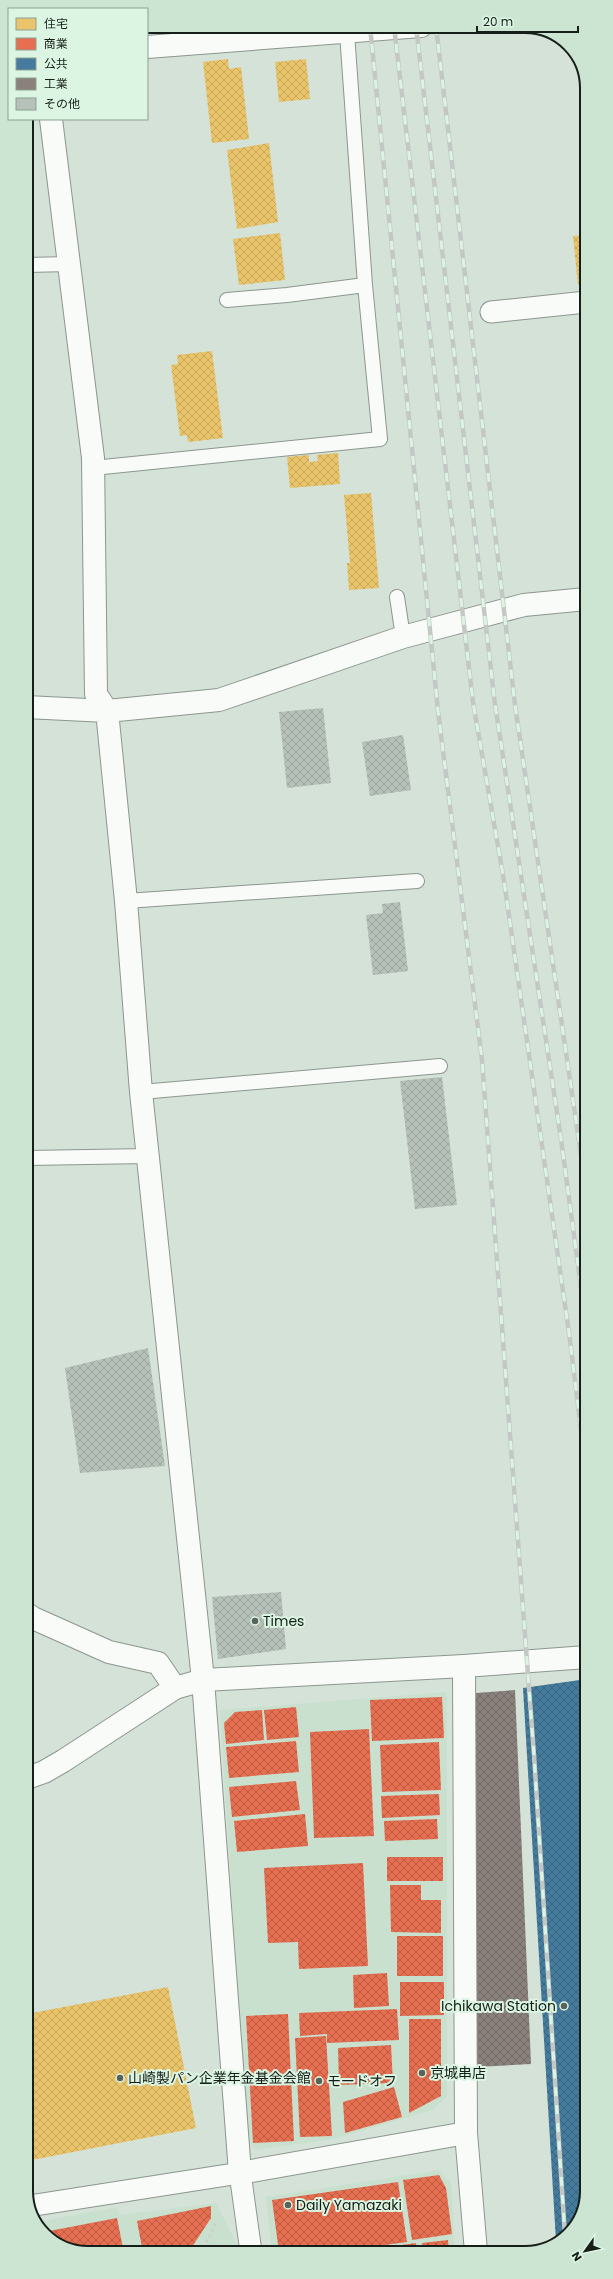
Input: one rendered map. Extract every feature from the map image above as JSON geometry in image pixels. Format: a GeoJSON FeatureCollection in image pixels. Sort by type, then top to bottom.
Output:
{"type":"FeatureCollection","features":[{"type":"Feature","properties":{"kind":"street"},"geometry":{"type":"LineString","coordinates":[[148,47],[347,33]]}},
{"type":"Feature","properties":{"kind":"street"},"geometry":{"type":"LineString","coordinates":[[51,120],[70,264],[93,468],[96,694],[107,711],[126,902],[141,1092],[203,1680],[240,2173],[250,2246]]}},
{"type":"Feature","properties":{"kind":"street"},"geometry":{"type":"LineString","coordinates":[[491,312],[580,303]]}},
{"type":"Feature","properties":{"kind":"street"},"geometry":{"type":"LineString","coordinates":[[33,707],[107,711],[219,700],[403,637],[524,605],[580,600]]}},
{"type":"Feature","properties":{"kind":"street"},"geometry":{"type":"LineString","coordinates":[[33,1618],[109,1652],[158,1663],[175,1688]]}},
{"type":"Feature","properties":{"kind":"street"},"geometry":{"type":"LineString","coordinates":[[33,1776],[44,1772],[63,1761],[175,1688],[203,1680],[464,1666],[580,1658]]}},
{"type":"Feature","properties":{"kind":"street"},"geometry":{"type":"LineString","coordinates":[[464,1666],[466,2133],[475,2246]]}},
{"type":"Feature","properties":{"kind":"street"},"geometry":{"type":"LineString","coordinates":[[35,2205],[240,2173],[466,2133]]}},
{"type":"Feature","properties":{"kind":"lane"},"geometry":{"type":"LineString","coordinates":[[93,468],[380,439],[365,285],[347,33]]}},
{"type":"Feature","properties":{"kind":"lane"},"geometry":{"type":"LineString","coordinates":[[33,265],[70,264]]}},
{"type":"Feature","properties":{"kind":"lane"},"geometry":{"type":"LineString","coordinates":[[227,300],[287,295],[365,285]]}},
{"type":"Feature","properties":{"kind":"lane"},"geometry":{"type":"LineString","coordinates":[[397,597],[403,637]]}},
{"type":"Feature","properties":{"kind":"lane"},"geometry":{"type":"LineString","coordinates":[[126,902],[417,881]]}},
{"type":"Feature","properties":{"kind":"lane"},"geometry":{"type":"LineString","coordinates":[[141,1092],[440,1066]]}},
{"type":"Feature","properties":{"kind":"lane"},"geometry":{"type":"LineString","coordinates":[[33,1158],[148,1156]]}},
{"type":"Feature","properties":{"kind":"shaded area"},"geometry":{"type":"Polygon","coordinates":[[[447,1692],[447,2096],[433,2110],[333,2139],[257,2150],[247,2141],[220,1710],[447,1692]]]}},
{"type":"Feature","properties":{"kind":"shaded area"},"geometry":{"type":"Polygon","coordinates":[[[439,2170],[451,2183],[455,2246],[271,2246],[266,2197],[439,2170]]]}},
{"type":"Feature","properties":{"kind":"shaded area"},"geometry":{"type":"Polygon","coordinates":[[[216,2203],[236,2246],[84,2246],[60,2239],[42,2221],[117,2207],[119,2215],[216,2203]]]}},
{"type":"Feature","properties":{"kind":"building: 住宅"},"geometry":{"type":"Polygon","coordinates":[[[228,59],[229,69],[241,67],[249,139],[212,143],[203,62],[228,59]]]}},
{"type":"Feature","properties":{"kind":"building: 住宅"},"geometry":{"type":"Polygon","coordinates":[[[306,59],[310,99],[279,102],[275,62],[306,59]]]}},
{"type":"Feature","properties":{"kind":"building: 住宅"},"geometry":{"type":"Polygon","coordinates":[[[269,143],[278,222],[237,229],[227,150],[269,143]]]}},
{"type":"Feature","properties":{"kind":"building: 住宅"},"geometry":{"type":"Polygon","coordinates":[[[280,233],[285,280],[239,285],[233,239],[280,233]]]}},
{"type":"Feature","properties":{"kind":"building: 住宅"},"geometry":{"type":"Polygon","coordinates":[[[580,235],[580,285],[578,285],[573,236],[580,235]]]}},
{"type":"Feature","properties":{"kind":"building: 住宅"},"geometry":{"type":"Polygon","coordinates":[[[212,351],[223,438],[188,442],[187,435],[180,436],[171,365],[178,364],[177,355],[212,351]]]}},
{"type":"Feature","properties":{"kind":"building: 住宅"},"geometry":{"type":"Polygon","coordinates":[[[338,453],[340,484],[290,488],[287,457],[309,455],[309,462],[318,461],[317,455],[338,453]]]}},
{"type":"Feature","properties":{"kind":"building: 住宅"},"geometry":{"type":"Polygon","coordinates":[[[371,493],[379,588],[349,590],[347,563],[350,563],[344,495],[371,493]]]}},
{"type":"Feature","properties":{"kind":"building: 住宅"},"geometry":{"type":"Polygon","coordinates":[[[168,1987],[196,2128],[33,2160],[33,2013],[168,1987]]]}},
{"type":"Feature","properties":{"kind":"building: 商業"},"geometry":{"type":"Polygon","coordinates":[[[442,1697],[444,1738],[372,1741],[370,1700],[442,1697]]]}},
{"type":"Feature","properties":{"kind":"building: 商業"},"geometry":{"type":"Polygon","coordinates":[[[296,1707],[299,1737],[267,1740],[264,1710],[296,1707]]]}},
{"type":"Feature","properties":{"kind":"building: 商業"},"geometry":{"type":"Polygon","coordinates":[[[262,1710],[264,1740],[226,1744],[224,1723],[235,1712],[262,1710]]]}},
{"type":"Feature","properties":{"kind":"building: 商業"},"geometry":{"type":"Polygon","coordinates":[[[369,1729],[374,1836],[314,1838],[310,1732],[369,1729]]]}},
{"type":"Feature","properties":{"kind":"building: 商業"},"geometry":{"type":"Polygon","coordinates":[[[296,1741],[299,1772],[229,1778],[226,1747],[296,1741]]]}},
{"type":"Feature","properties":{"kind":"building: 商業"},"geometry":{"type":"Polygon","coordinates":[[[439,1742],[441,1790],[382,1792],[380,1745],[439,1742]]]}},
{"type":"Feature","properties":{"kind":"building: 商業"},"geometry":{"type":"Polygon","coordinates":[[[296,1781],[300,1810],[232,1817],[229,1787],[296,1781]]]}},
{"type":"Feature","properties":{"kind":"building: 商業"},"geometry":{"type":"Polygon","coordinates":[[[439,1794],[440,1815],[382,1818],[381,1796],[439,1794]]]}},
{"type":"Feature","properties":{"kind":"building: 商業"},"geometry":{"type":"Polygon","coordinates":[[[305,1814],[308,1846],[237,1852],[234,1821],[305,1814]]]}},
{"type":"Feature","properties":{"kind":"building: 商業"},"geometry":{"type":"Polygon","coordinates":[[[437,1819],[438,1839],[385,1841],[384,1821],[437,1819]]]}},
{"type":"Feature","properties":{"kind":"building: 商業"},"geometry":{"type":"Polygon","coordinates":[[[387,1857],[443,1857],[443,1881],[387,1881],[387,1857]]]}},
{"type":"Feature","properties":{"kind":"building: 商業"},"geometry":{"type":"Polygon","coordinates":[[[363,1863],[368,1966],[299,1969],[298,1942],[268,1943],[264,1868],[363,1863]]]}},
{"type":"Feature","properties":{"kind":"building: 商業"},"geometry":{"type":"Polygon","coordinates":[[[390,1885],[421,1885],[421,1900],[441,1900],[441,1933],[391,1932],[390,1885]]]}},
{"type":"Feature","properties":{"kind":"building: 商業"},"geometry":{"type":"Polygon","coordinates":[[[397,1936],[443,1936],[443,1976],[397,1976],[397,1936]]]}},
{"type":"Feature","properties":{"kind":"building: 商業"},"geometry":{"type":"Polygon","coordinates":[[[387,1973],[389,2006],[354,2008],[353,1975],[387,1973]]]}},
{"type":"Feature","properties":{"kind":"building: 商業"},"geometry":{"type":"Polygon","coordinates":[[[400,1982],[444,1982],[444,2015],[400,2016],[400,1982]]]}},
{"type":"Feature","properties":{"kind":"building: 商業"},"geometry":{"type":"Polygon","coordinates":[[[397,2009],[399,2040],[327,2043],[327,2034],[300,2036],[299,2013],[397,2009]]]}},
{"type":"Feature","properties":{"kind":"building: 商業"},"geometry":{"type":"Polygon","coordinates":[[[288,2014],[294,2141],[253,2143],[246,2016],[288,2014]]]}},
{"type":"Feature","properties":{"kind":"building: 商業"},"geometry":{"type":"Polygon","coordinates":[[[409,2019],[441,2019],[441,2096],[409,2113],[409,2019]]]}},
{"type":"Feature","properties":{"kind":"building: 商業"},"geometry":{"type":"Polygon","coordinates":[[[326,2036],[332,2136],[300,2137],[295,2038],[326,2036]]]}},
{"type":"Feature","properties":{"kind":"building: 商業"},"geometry":{"type":"Polygon","coordinates":[[[391,2045],[393,2083],[339,2085],[338,2048],[391,2045]]]}},
{"type":"Feature","properties":{"kind":"building: 商業"},"geometry":{"type":"Polygon","coordinates":[[[394,2087],[402,2117],[345,2133],[343,2102],[394,2087]]]}},
{"type":"Feature","properties":{"kind":"building: 商業"},"geometry":{"type":"Polygon","coordinates":[[[439,2175],[446,2188],[452,2234],[412,2240],[403,2180],[439,2175]]]}},
{"type":"Feature","properties":{"kind":"building: 商業"},"geometry":{"type":"Polygon","coordinates":[[[398,2182],[407,2242],[378,2246],[278,2246],[272,2200],[398,2182]]]}},
{"type":"Feature","properties":{"kind":"building: 商業"},"geometry":{"type":"Polygon","coordinates":[[[211,2206],[211,2218],[193,2246],[142,2246],[137,2221],[211,2206]]]}},
{"type":"Feature","properties":{"kind":"building: 商業"},"geometry":{"type":"Polygon","coordinates":[[[117,2218],[123,2246],[77,2245],[60,2239],[51,2231],[117,2218]]]}},
{"type":"Feature","properties":{"kind":"building: 商業"},"geometry":{"type":"Polygon","coordinates":[[[448,2240],[448,2246],[422,2246],[422,2243],[448,2240]]]}},
{"type":"Feature","properties":{"kind":"building: 商業"},"geometry":{"type":"Polygon","coordinates":[[[416,2243],[416,2246],[394,2246],[416,2243]]]}},
{"type":"Feature","properties":{"kind":"building: 公共","name":"Ichikawa Station"},"geometry":{"type":"Polygon","coordinates":[[[580,1680],[580,2191],[579,2202],[571,2222],[556,2237],[523,1688],[580,1680]]]}},
{"type":"Feature","properties":{"kind":"building: 工業"},"geometry":{"type":"Polygon","coordinates":[[[515,1690],[531,2064],[476,2067],[476,1693],[515,1690]]]}},
{"type":"Feature","properties":{"kind":"building: その他"},"geometry":{"type":"Polygon","coordinates":[[[323,708],[331,783],[287,788],[279,712],[323,708]]]}},
{"type":"Feature","properties":{"kind":"building: その他"},"geometry":{"type":"Polygon","coordinates":[[[403,735],[411,790],[370,796],[362,742],[403,735]]]}},
{"type":"Feature","properties":{"kind":"building: その他"},"geometry":{"type":"Polygon","coordinates":[[[400,902],[408,971],[373,975],[366,915],[383,913],[382,904],[400,902]]]}},
{"type":"Feature","properties":{"kind":"building: その他"},"geometry":{"type":"Polygon","coordinates":[[[442,1077],[457,1205],[415,1209],[400,1081],[442,1077]]]}},
{"type":"Feature","properties":{"kind":"building: その他"},"geometry":{"type":"Polygon","coordinates":[[[148,1348],[165,1466],[80,1473],[65,1368],[148,1348]]]}},
{"type":"Feature","properties":{"kind":"building: その他"},"geometry":{"type":"Polygon","coordinates":[[[281,1592],[286,1649],[218,1659],[212,1597],[281,1592]]]}},
{"type":"Feature","properties":{"kind":"railway"},"geometry":{"type":"LineString","coordinates":[[371,33],[438,711],[482,1060],[534,1755],[565,2229]]}},
{"type":"Feature","properties":{"kind":"railway"},"geometry":{"type":"LineString","coordinates":[[395,33],[473,702],[504,881],[570,1340],[580,1422]]}},
{"type":"Feature","properties":{"kind":"railway"},"geometry":{"type":"LineString","coordinates":[[417,33],[495,704],[561,1139],[580,1280]]}},
{"type":"Feature","properties":{"kind":"railway"},"geometry":{"type":"LineString","coordinates":[[437,33],[515,705],[580,1148]]}},
{"type":"Feature","properties":{"kind":"place","name":"Times"},"geometry":{"type":"Point","coordinates":[255,1621]}},
{"type":"Feature","properties":{"kind":"place","name":"Ichikawa Station"},"geometry":{"type":"Point","coordinates":[564,2006]}},
{"type":"Feature","properties":{"kind":"place","name":"京城串店"},"geometry":{"type":"Point","coordinates":[422,2073]}},
{"type":"Feature","properties":{"kind":"place","name":"山崎製パン企業年金基金会館"},"geometry":{"type":"Point","coordinates":[120,2078]}},
{"type":"Feature","properties":{"kind":"place","name":"モードオフ"},"geometry":{"type":"Point","coordinates":[319,2081]}},
{"type":"Feature","properties":{"kind":"place","name":"Daily Yamazaki"},"geometry":{"type":"Point","coordinates":[288,2205]}}]}
